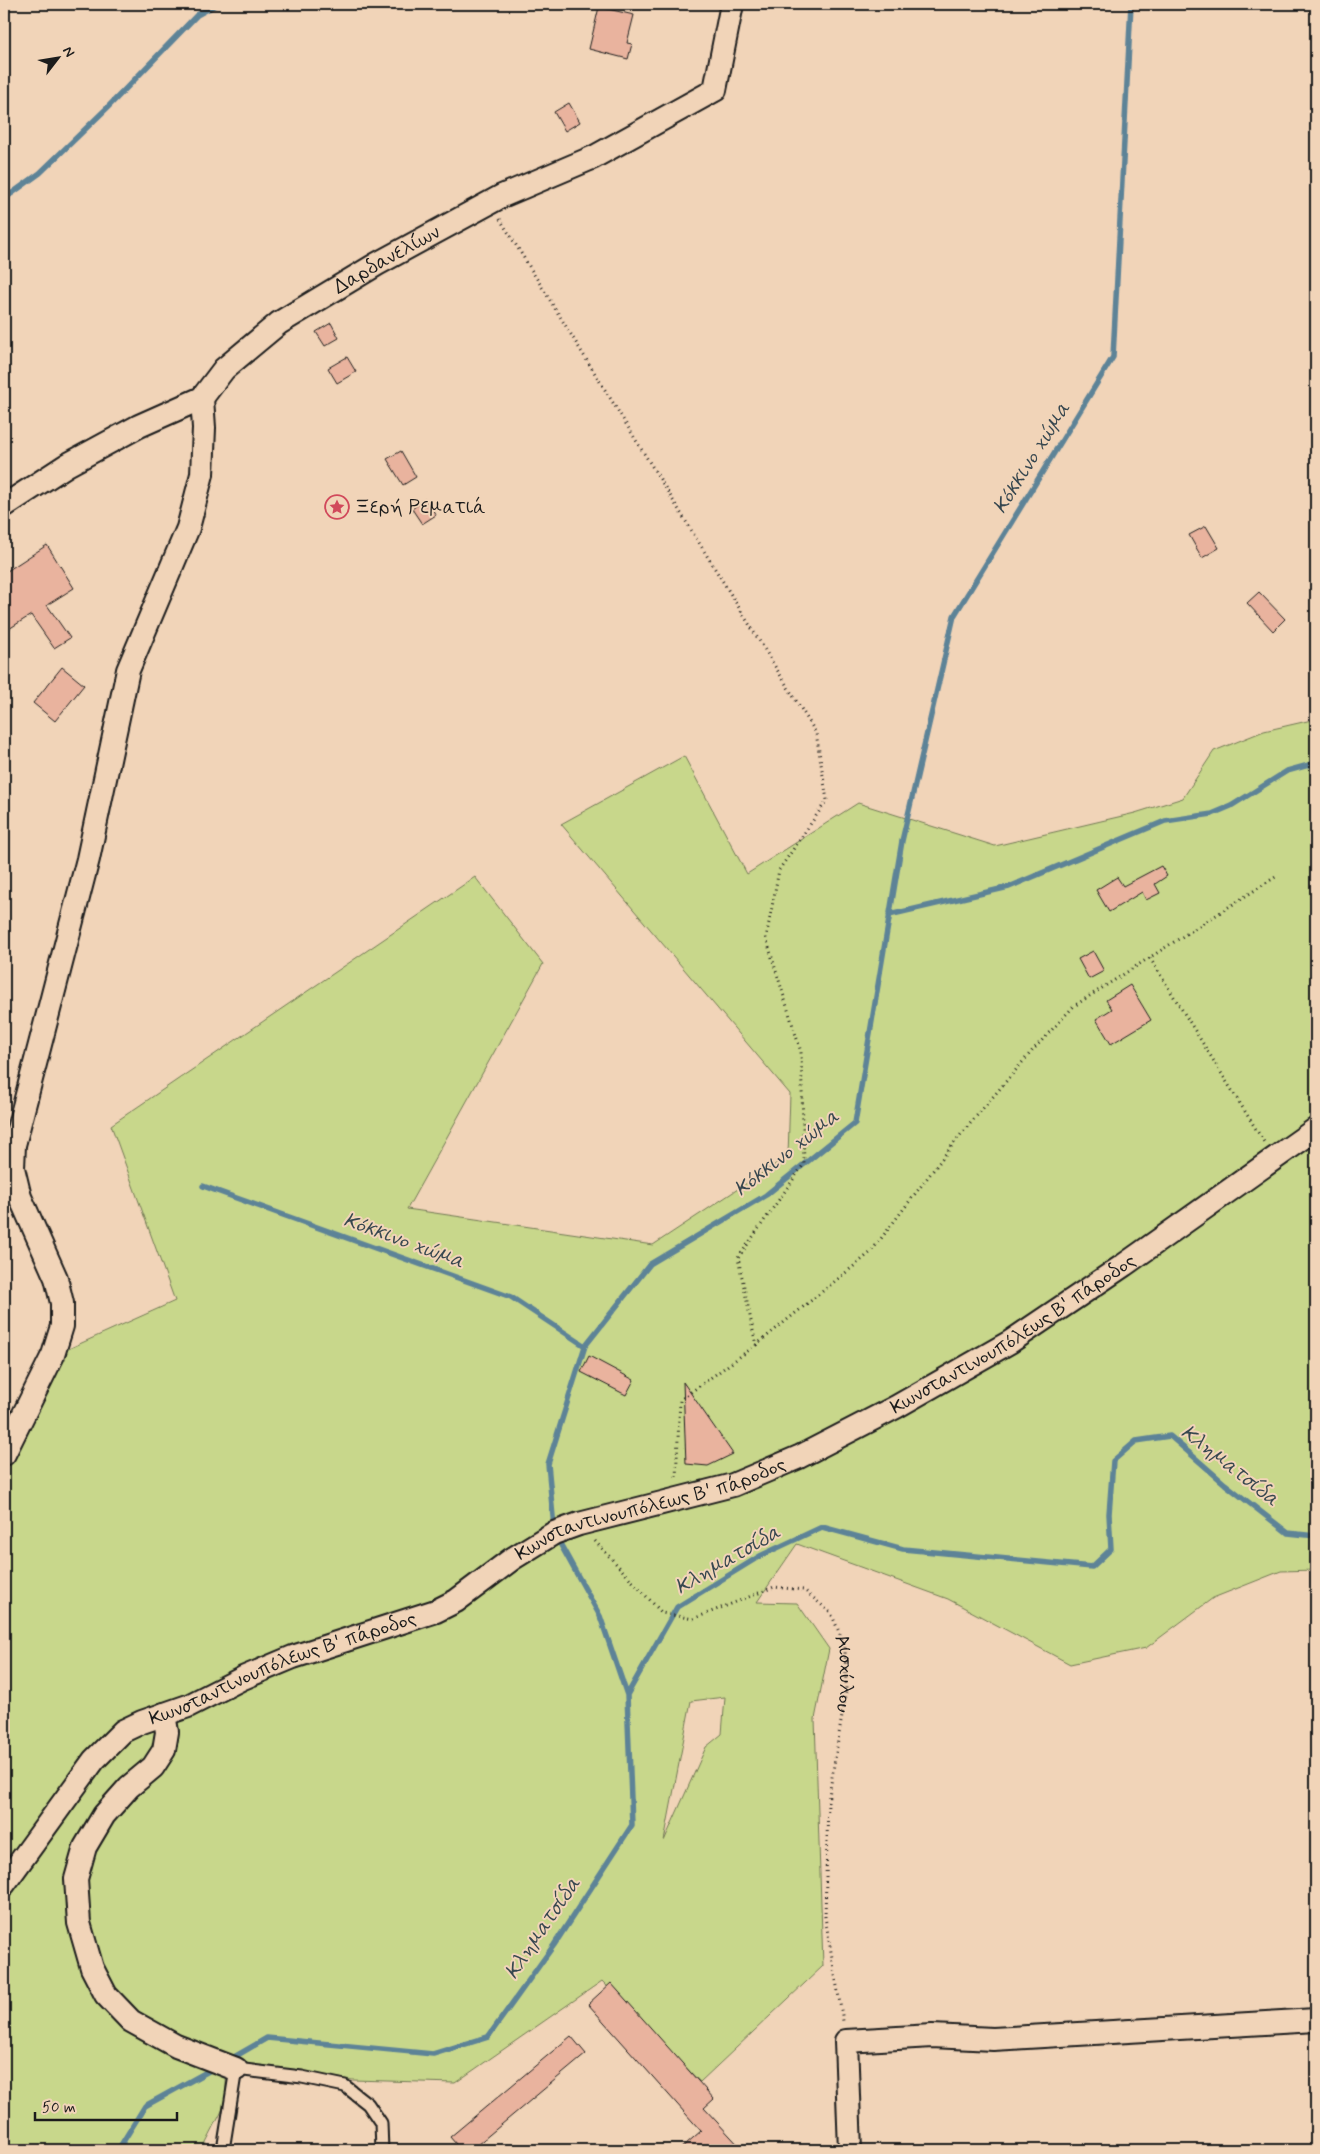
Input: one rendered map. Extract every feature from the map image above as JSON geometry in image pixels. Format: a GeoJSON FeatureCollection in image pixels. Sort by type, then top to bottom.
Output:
{"type":"FeatureCollection","features":[{"type":"Feature","properties":{"kind":"street","name":"Δαρδανελίων"},"geometry":{"type":"LineString","coordinates":[[4,506],[67,465],[115,439],[202,398],[224,369],[279,323],[377,264],[502,196],[594,157],[715,90],[732,4]]}},
{"type":"Feature","properties":{"kind":"street"},"geometry":{"type":"LineString","coordinates":[[4,1454],[53,1355],[62,1326],[62,1303],[56,1278],[20,1197],[13,1168],[14,1145],[88,859],[128,670],[188,528],[198,492],[202,474],[202,398]]}},
{"type":"Feature","properties":{"kind":"street","name":"Κωνσταντινουπόλεως Β' πάροδος"},"geometry":{"type":"LineString","coordinates":[[4,1884],[94,1760],[123,1732],[188,1706],[243,1678],[293,1657],[436,1611],[456,1601],[512,1559],[554,1533],[579,1524],[733,1485],[799,1457],[920,1393],[1010,1342],[1124,1265],[1316,1129]]}},
{"type":"Feature","properties":{"kind":"street"},"geometry":{"type":"LineString","coordinates":[[164,1714],[167,1732],[164,1750],[153,1767],[129,1787],[104,1815],[85,1847],[76,1879],[79,1923],[92,1968],[106,1995],[131,2021],[176,2046],[236,2069]]}},
{"type":"Feature","properties":{"kind":"street"},"geometry":{"type":"LineString","coordinates":[[849,2150],[846,2041],[932,2036],[993,2039],[1316,2020]]}},
{"type":"Feature","properties":{"kind":"lane"},"geometry":{"type":"LineString","coordinates":[[223,2150],[236,2069],[302,2077],[345,2086],[368,2104],[381,2123],[382,2150]]}},
{"type":"Feature","properties":{"kind":"path"},"geometry":{"type":"LineString","coordinates":[[490,203],[816,732],[827,800],[779,870],[766,938],[801,1052],[804,1164],[738,1258],[756,1345]]}},
{"type":"Feature","properties":{"kind":"path"},"geometry":{"type":"LineString","coordinates":[[674,1501],[680,1400],[756,1345],[870,1253],[956,1139],[1032,1051],[1074,1006],[1277,876]]}},
{"type":"Feature","properties":{"kind":"path"},"geometry":{"type":"LineString","coordinates":[[1150,958],[1274,1158]]}},
{"type":"Feature","properties":{"kind":"path","name":"Αισχύλου"},"geometry":{"type":"LineString","coordinates":[[579,1524],[662,1613],[693,1619],[774,1587],[804,1590],[831,1613],[845,1646],[846,1692],[828,1802],[825,1917],[846,2041]]}},
{"type":"Feature","properties":{"kind":"green space"},"geometry":{"type":"Polygon","coordinates":[[[1316,719],[1316,1570],[1281,1571],[1213,1598],[1146,1648],[1070,1664],[948,1599],[797,1544],[757,1602],[797,1603],[829,1649],[815,1719],[823,1966],[700,2082],[602,1981],[455,2083],[353,2080],[227,2063],[225,2105],[202,2150],[4,2150],[4,1466],[66,1350],[175,1301],[111,1125],[475,877],[543,964],[407,1209],[653,1245],[788,1156],[790,1094],[561,824],[684,756],[747,874],[858,803],[995,846],[1135,813],[1183,798],[1214,751],[1264,731],[1316,719]],[[725,1697],[691,1701],[664,1841],[706,1747],[722,1734],[725,1697]]]}},
{"type":"Feature","properties":{"kind":"building"},"geometry":{"type":"Polygon","coordinates":[[[599,7],[634,15],[627,43],[632,44],[628,59],[589,49],[599,7]]]}},
{"type":"Feature","properties":{"kind":"building"},"geometry":{"type":"Polygon","coordinates":[[[569,103],[580,122],[565,131],[554,112],[569,103]]]}},
{"type":"Feature","properties":{"kind":"building"},"geometry":{"type":"Polygon","coordinates":[[[331,323],[339,338],[325,346],[316,332],[331,323]]]}},
{"type":"Feature","properties":{"kind":"building"},"geometry":{"type":"Polygon","coordinates":[[[347,357],[356,372],[337,383],[328,368],[347,357]]]}},
{"type":"Feature","properties":{"kind":"building"},"geometry":{"type":"Polygon","coordinates":[[[401,451],[416,477],[403,485],[387,459],[401,451]]]}},
{"type":"Feature","properties":{"kind":"building"},"geometry":{"type":"Polygon","coordinates":[[[425,499],[436,515],[422,524],[412,509],[425,499]]]}},
{"type":"Feature","properties":{"kind":"building"},"geometry":{"type":"Polygon","coordinates":[[[1206,526],[1219,548],[1202,558],[1189,535],[1206,526]]]}},
{"type":"Feature","properties":{"kind":"building"},"geometry":{"type":"Polygon","coordinates":[[[47,545],[74,588],[47,605],[70,638],[54,648],[31,615],[4,632],[4,573],[47,545]]]}},
{"type":"Feature","properties":{"kind":"building"},"geometry":{"type":"Polygon","coordinates":[[[1259,592],[1285,619],[1273,631],[1247,603],[1259,592]]]}},
{"type":"Feature","properties":{"kind":"building"},"geometry":{"type":"Polygon","coordinates":[[[62,667],[84,685],[55,721],[33,703],[62,667]]]}},
{"type":"Feature","properties":{"kind":"building"},"geometry":{"type":"Polygon","coordinates":[[[1161,866],[1167,876],[1155,884],[1160,893],[1146,900],[1142,892],[1109,912],[1096,890],[1117,877],[1123,886],[1161,866]]]}},
{"type":"Feature","properties":{"kind":"building"},"geometry":{"type":"Polygon","coordinates":[[[1093,951],[1104,971],[1089,979],[1078,959],[1093,951]]]}},
{"type":"Feature","properties":{"kind":"building"},"geometry":{"type":"Polygon","coordinates":[[[1130,985],[1151,1020],[1111,1044],[1096,1019],[1112,1009],[1106,1000],[1130,985]]]}},
{"type":"Feature","properties":{"kind":"building"},"geometry":{"type":"Polygon","coordinates":[[[589,1356],[634,1380],[626,1395],[581,1372],[589,1356]]]}},
{"type":"Feature","properties":{"kind":"building"},"geometry":{"type":"Polygon","coordinates":[[[683,1382],[733,1454],[708,1466],[686,1464],[683,1382]]]}},
{"type":"Feature","properties":{"kind":"building"},"geometry":{"type":"Polygon","coordinates":[[[611,1983],[714,2099],[704,2108],[743,2150],[679,2150],[701,2131],[588,2004],[611,1983]]]}},
{"type":"Feature","properties":{"kind":"building"},"geometry":{"type":"Polygon","coordinates":[[[571,2036],[586,2054],[471,2150],[461,2150],[450,2137],[571,2036]]]}},
{"type":"Feature","properties":{"kind":"waterway"},"geometry":{"type":"LineString","coordinates":[[4,199],[40,173],[107,108],[197,15],[217,4]]}},
{"type":"Feature","properties":{"kind":"waterway","name":"Κόκκινο χώμα"},"geometry":{"type":"LineString","coordinates":[[554,1527],[548,1464],[585,1346],[650,1264],[766,1195],[855,1123],[902,841],[954,616],[1113,357],[1131,4]]}},
{"type":"Feature","properties":{"kind":"waterway","name":"Κόκκινο χώμα"},"geometry":{"type":"LineString","coordinates":[[889,915],[1009,887],[1165,821],[1212,814],[1231,806],[1287,771],[1316,763]]}},
{"type":"Feature","properties":{"kind":"waterway","name":"Κόκκινο χώμα"},"geometry":{"type":"LineString","coordinates":[[203,1186],[511,1297],[585,1346]]}},
{"type":"Feature","properties":{"kind":"waterway","name":"Κληματσίδα"},"geometry":{"type":"LineString","coordinates":[[229,2060],[267,2038],[433,2054],[488,2037],[554,1945],[632,1825],[627,1695],[677,1607],[760,1556],[822,1527],[903,1549],[1092,1567],[1111,1549],[1109,1514],[1113,1461],[1136,1441],[1170,1436],[1225,1484],[1288,1533],[1316,1536]]}},
{"type":"Feature","properties":{"kind":"waterway","name":"Κόκκινο χώμα"},"geometry":{"type":"LineString","coordinates":[[557,1538],[600,1616],[627,1695]]}},
{"type":"Feature","properties":{"kind":"waterway","name":"Κληματσίδα"},"geometry":{"type":"LineString","coordinates":[[118,2150],[145,2106],[214,2068]]}},
{"type":"Feature","properties":{"kind":"place","name":"Ξερή Ρεματιά"},"geometry":{"type":"Point","coordinates":[337,507]}}]}
